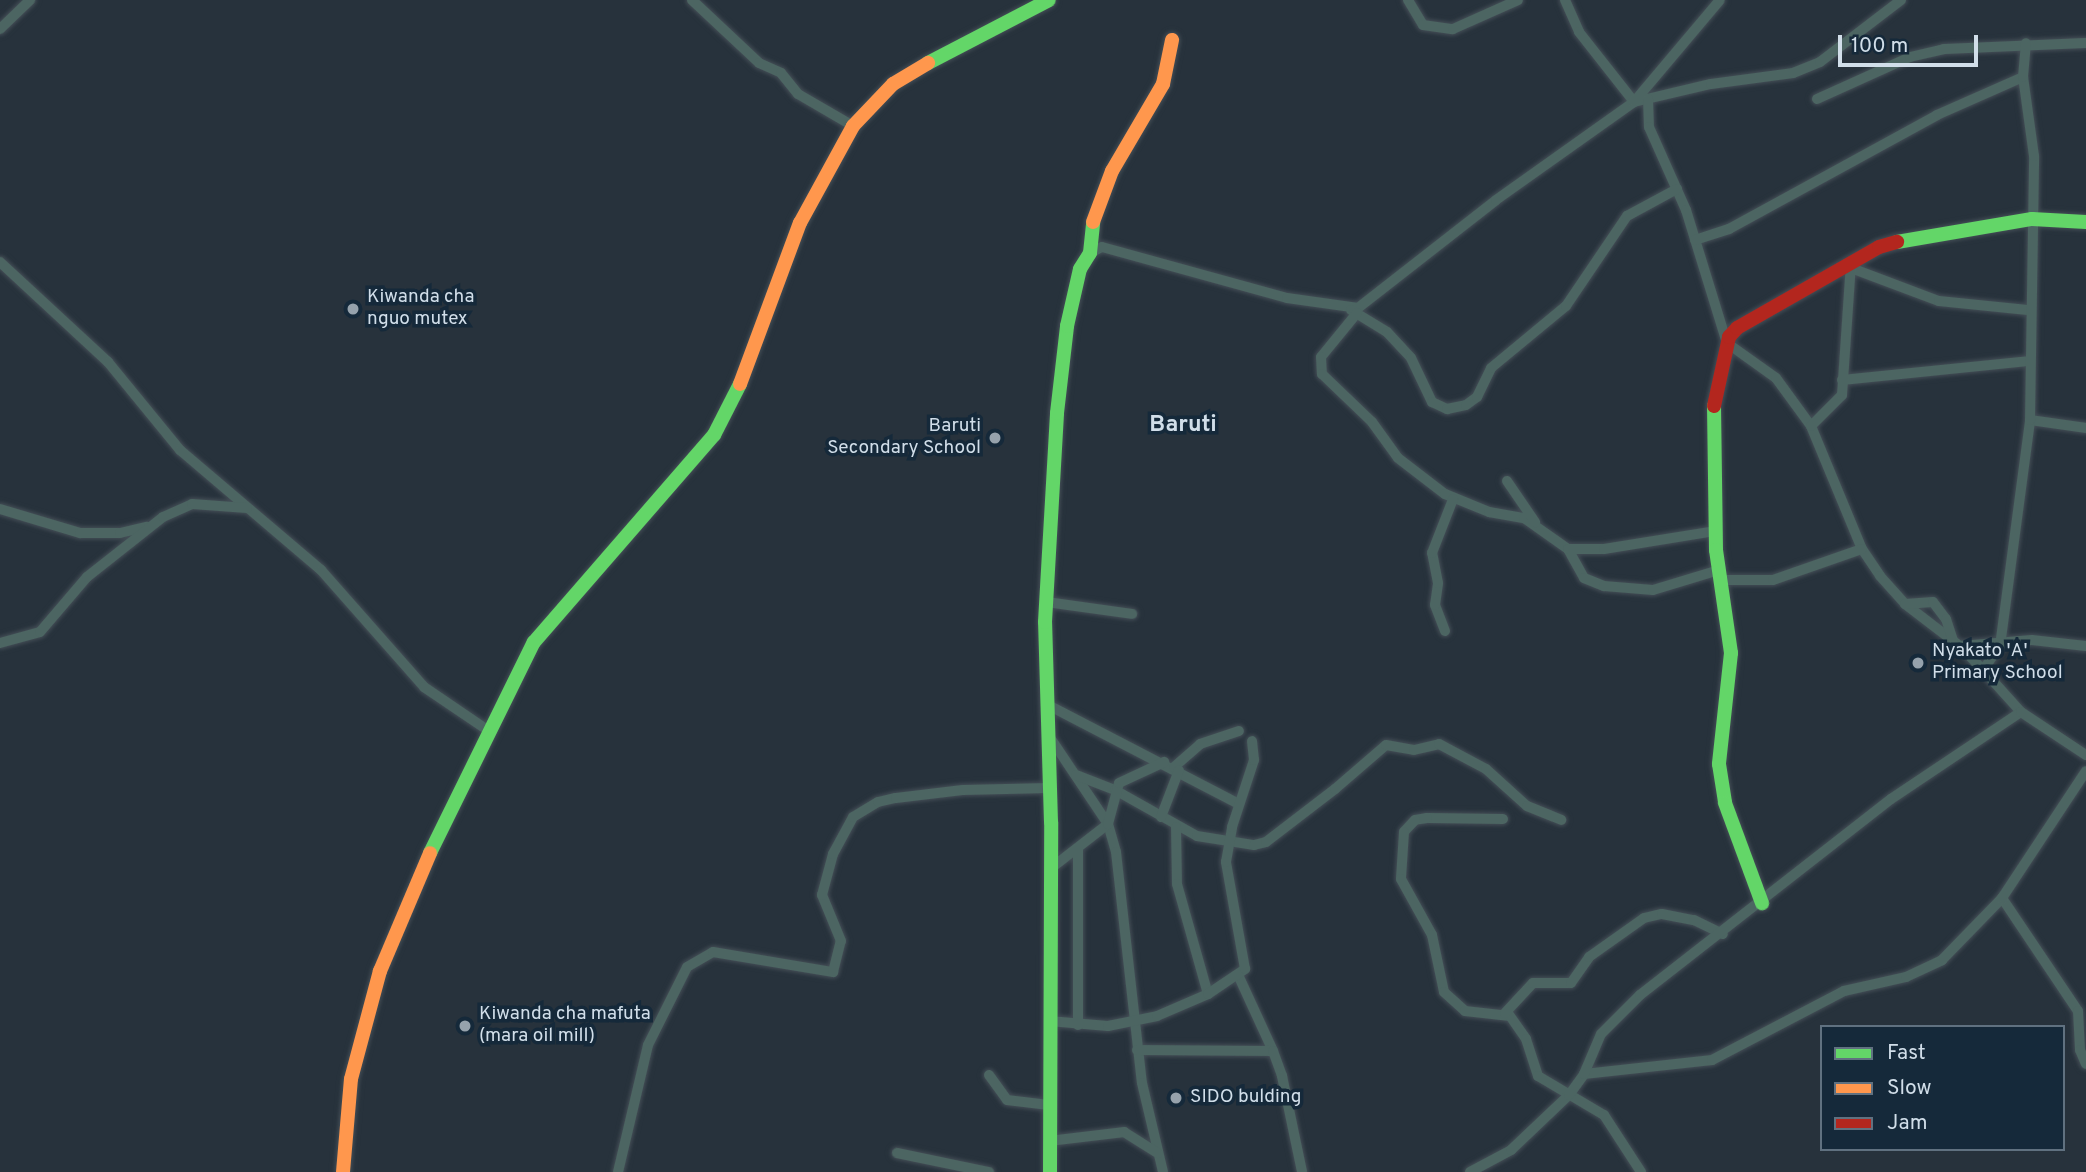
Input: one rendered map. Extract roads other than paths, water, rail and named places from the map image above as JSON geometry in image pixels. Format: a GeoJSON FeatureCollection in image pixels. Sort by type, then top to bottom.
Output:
{"type":"FeatureCollection","features":[{"type":"Feature","properties":{"kind":"street"},"geometry":{"type":"LineString","coordinates":[[0,29],[30,0]]}},
{"type":"Feature","properties":{"kind":"street"},"geometry":{"type":"LineString","coordinates":[[692,0],[759,63],[781,73],[798,94],[853,126]]}},
{"type":"Feature","properties":{"kind":"street"},"geometry":{"type":"LineString","coordinates":[[343,1172],[351,1079],[373,992],[486,729],[534,642],[714,435],[737,392],[800,223],[853,126],[893,84],[963,42],[1049,0]]}},
{"type":"Feature","properties":{"kind":"street"},"geometry":{"type":"LineString","coordinates":[[1408,0],[1423,25],[1452,29],[1518,0]]}},
{"type":"Feature","properties":{"kind":"street"},"geometry":{"type":"LineString","coordinates":[[1564,0],[1579,32],[1634,102]]}},
{"type":"Feature","properties":{"kind":"street"},"geometry":{"type":"LineString","coordinates":[[1537,525],[1453,499],[1398,458],[1372,422],[1322,374],[1321,357],[1353,311],[1365,305],[1485,209],[1634,102],[1720,0]]}},
{"type":"Feature","properties":{"kind":"street"},"geometry":{"type":"LineString","coordinates":[[1634,102],[1711,84],[1793,73],[1820,62],[1875,24],[1900,0]]}},
{"type":"Feature","properties":{"kind":"street"},"geometry":{"type":"LineString","coordinates":[[1050,1172],[1050,869],[1046,602],[1051,475],[1067,326],[1080,269],[1090,253],[1093,220],[1104,187],[1163,84],[1172,40]]}},
{"type":"Feature","properties":{"kind":"street"},"geometry":{"type":"LineString","coordinates":[[1983,670],[2000,646],[2030,420],[2028,310],[2034,156],[2022,77],[2026,43]]}},
{"type":"Feature","properties":{"kind":"street"},"geometry":{"type":"LineString","coordinates":[[1817,99],[1910,57],[1970,45],[2086,43]]}},
{"type":"Feature","properties":{"kind":"street"},"geometry":{"type":"LineString","coordinates":[[1695,240],[1729,229],[1937,115],[2022,77]]}},
{"type":"Feature","properties":{"kind":"street"},"geometry":{"type":"LineString","coordinates":[[1648,99],[1649,127],[1677,189],[1727,343],[1776,378],[1811,426],[1862,549],[1905,604],[1956,644],[2021,712],[2086,755]]}},
{"type":"Feature","properties":{"kind":"street"},"geometry":{"type":"LineString","coordinates":[[1090,253],[1102,247],[1265,292],[1353,311],[1387,332],[1411,358],[1432,402],[1447,409],[1466,405],[1477,397],[1491,368],[1566,306],[1627,216],[1677,189]]}},
{"type":"Feature","properties":{"kind":"street"},"geometry":{"type":"LineString","coordinates":[[1762,903],[1725,803],[1721,778],[1720,735],[1731,653],[1715,531],[1714,392],[1727,343],[1737,328],[1851,265],[1915,237],[2032,219],[2086,222]]}},
{"type":"Feature","properties":{"kind":"street"},"geometry":{"type":"LineString","coordinates":[[0,262],[108,362],[180,450],[321,570],[424,687],[486,729]]}},
{"type":"Feature","properties":{"kind":"street"},"geometry":{"type":"LineString","coordinates":[[1851,265],[1939,301],[2028,310]]}},
{"type":"Feature","properties":{"kind":"street"},"geometry":{"type":"LineString","coordinates":[[1811,426],[1838,401],[1851,265]]}},
{"type":"Feature","properties":{"kind":"street"},"geometry":{"type":"LineString","coordinates":[[1842,380],[2028,361]]}},
{"type":"Feature","properties":{"kind":"street"},"geometry":{"type":"LineString","coordinates":[[2030,420],[2086,428]]}},
{"type":"Feature","properties":{"kind":"street"},"geometry":{"type":"LineString","coordinates":[[1507,481],[1537,525],[1568,549],[1584,578],[1618,589],[1653,590],[1721,575],[1773,580],[1862,549]]}},
{"type":"Feature","properties":{"kind":"street"},"geometry":{"type":"LineString","coordinates":[[1444,631],[1436,606],[1432,553],[1453,499]]}},
{"type":"Feature","properties":{"kind":"street"},"geometry":{"type":"LineString","coordinates":[[0,643],[40,632],[87,577],[150,526],[192,504],[249,509]]}},
{"type":"Feature","properties":{"kind":"street"},"geometry":{"type":"LineString","coordinates":[[0,509],[79,533],[120,533],[150,526]]}},
{"type":"Feature","properties":{"kind":"street"},"geometry":{"type":"LineString","coordinates":[[1568,549],[1604,549],[1715,531]]}},
{"type":"Feature","properties":{"kind":"street"},"geometry":{"type":"LineString","coordinates":[[1046,602],[1132,614]]}},
{"type":"Feature","properties":{"kind":"street"},"geometry":{"type":"LineString","coordinates":[[1905,604],[1933,602],[1946,619],[1956,644]]}},
{"type":"Feature","properties":{"kind":"street"},"geometry":{"type":"LineString","coordinates":[[1956,644],[2000,646],[2032,640],[2086,646]]}},
{"type":"Feature","properties":{"kind":"street"},"geometry":{"type":"LineString","coordinates":[[1048,705],[1172,766],[1239,804]]}},
{"type":"Feature","properties":{"kind":"street"},"geometry":{"type":"LineString","coordinates":[[1471,1172],[1511,1150],[1569,1095],[1584,1074],[1607,1026],[1864,819],[2021,712]]}},
{"type":"Feature","properties":{"kind":"street"},"geometry":{"type":"LineString","coordinates":[[1050,869],[1108,824],[1115,790],[1125,778],[1172,766],[1200,744],[1239,732]]}},
{"type":"Feature","properties":{"kind":"street"},"geometry":{"type":"LineString","coordinates":[[1048,736],[1108,824],[1122,894],[1137,1050],[1163,1172]]}},
{"type":"Feature","properties":{"kind":"street"},"geometry":{"type":"LineString","coordinates":[[1049,1021],[1078,1025],[1134,1022],[1208,994],[1239,977],[1247,957],[1229,882],[1228,845],[1254,760],[1252,741]]}},
{"type":"Feature","properties":{"kind":"street"},"geometry":{"type":"LineString","coordinates":[[1076,775],[1115,790],[1176,827],[1228,845],[1266,842],[1386,745],[1395,744],[1414,750],[1439,744],[1486,769],[1524,804],[1561,820]]}},
{"type":"Feature","properties":{"kind":"street"},"geometry":{"type":"LineString","coordinates":[[1161,817],[1172,766]]}},
{"type":"Feature","properties":{"kind":"street"},"geometry":{"type":"LineString","coordinates":[[1584,1074],[1712,1060],[1844,991],[1906,977],[1933,965],[1965,941],[2002,898],[2086,771]]}},
{"type":"Feature","properties":{"kind":"street"},"geometry":{"type":"LineString","coordinates":[[618,1172],[648,1045],[687,967],[713,952],[833,972],[841,941],[822,895],[833,854],[853,817],[878,802],[896,798],[963,790],[1049,788]]}},
{"type":"Feature","properties":{"kind":"street"},"geometry":{"type":"LineString","coordinates":[[1503,819],[1415,820],[1404,832],[1401,867],[1403,884],[1432,935],[1449,1000],[1465,1011],[1505,1013],[1526,1039],[1538,1076],[1604,1115],[1641,1172]]}},
{"type":"Feature","properties":{"kind":"street"},"geometry":{"type":"LineString","coordinates":[[1176,827],[1177,884],[1208,994]]}},
{"type":"Feature","properties":{"kind":"street"},"geometry":{"type":"LineString","coordinates":[[1078,849],[1078,1025]]}},
{"type":"Feature","properties":{"kind":"street"},"geometry":{"type":"LineString","coordinates":[[2002,898],[2078,1010],[2080,1050],[2086,1065]]}},
{"type":"Feature","properties":{"kind":"street"},"geometry":{"type":"LineString","coordinates":[[1505,1013],[1533,983],[1571,983],[1589,957],[1644,918],[1669,915],[1723,934]]}},
{"type":"Feature","properties":{"kind":"street"},"geometry":{"type":"LineString","coordinates":[[1239,977],[1282,1076],[1302,1172]]}},
{"type":"Feature","properties":{"kind":"street"},"geometry":{"type":"LineString","coordinates":[[1137,1050],[1273,1051]]}},
{"type":"Feature","properties":{"kind":"street"},"geometry":{"type":"LineString","coordinates":[[989,1075],[1007,1100],[1049,1105]]}},
{"type":"Feature","properties":{"kind":"street"},"geometry":{"type":"LineString","coordinates":[[1049,1142],[1124,1132],[1158,1153]]}},
{"type":"Feature","properties":{"kind":"street"},"geometry":{"type":"LineString","coordinates":[[897,1153],[989,1172]]}},
{"type":"Feature","properties":{"kind":"place","name":"Kiwanda cha nguo mutex"},"geometry":{"type":"Point","coordinates":[353,309]}},
{"type":"Feature","properties":{"kind":"place","name":"Baruti Secondary School"},"geometry":{"type":"Point","coordinates":[995,438]}},
{"type":"Feature","properties":{"kind":"place","name":"Nyakato 'A' Primary School"},"geometry":{"type":"Point","coordinates":[1918,663]}},
{"type":"Feature","properties":{"kind":"place","name":"Kiwanda cha mafuta (mara oil mill)"},"geometry":{"type":"Point","coordinates":[465,1026]}},
{"type":"Feature","properties":{"kind":"place","name":"SIDO bulding"},"geometry":{"type":"Point","coordinates":[1176,1098]}},
{"type":"Feature","properties":{"kind":"district","name":"Baruti"},"geometry":{"type":"Point","coordinates":[1183,426]}}]}
